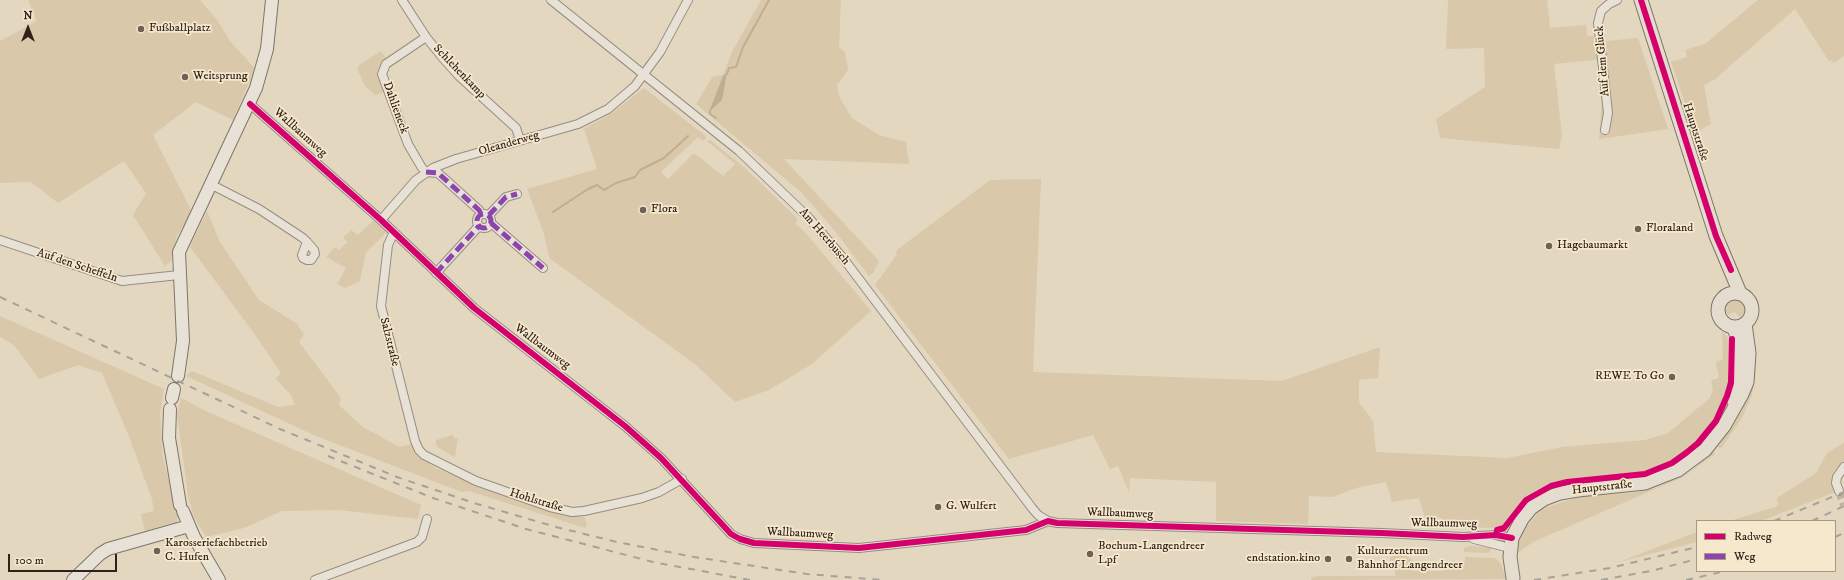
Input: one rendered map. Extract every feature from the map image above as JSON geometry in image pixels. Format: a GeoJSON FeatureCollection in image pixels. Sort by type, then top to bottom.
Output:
{"type":"FeatureCollection","features":[{"type":"Feature","properties":{"kind":"main road","name":"Hauptstraße"},"geometry":{"type":"LineString","coordinates":[[1640,0],[1716,236],[1726,281],[1727,295]]}},
{"type":"Feature","properties":{"kind":"main road","name":"Hauptstraße"},"geometry":{"type":"LineString","coordinates":[[1511,543],[1522,519],[1532,508],[1552,496],[1578,490],[1645,483],[1678,470],[1705,450],[1728,419],[1738,372],[1739,325],[1750,318],[1753,309],[1749,300],[1740,293],[1716,236]]}},
{"type":"Feature","properties":{"kind":"main road"},"geometry":{"type":"LineString","coordinates":[[1739,325],[1725,323],[1719,315],[1720,302],[1727,295],[1740,293]]}},
{"type":"Feature","properties":{"kind":"main road"},"geometry":{"type":"LineString","coordinates":[[1511,543],[1513,578]]}},
{"type":"Feature","properties":{"kind":"street"},"geometry":{"type":"LineString","coordinates":[[178,376],[183,341],[179,252],[183,241],[212,185],[258,84],[267,49],[272,0]]}},
{"type":"Feature","properties":{"kind":"street","name":"Schlehenkamp"},"geometry":{"type":"LineString","coordinates":[[402,0],[426,37],[459,76],[516,128],[520,140]]}},
{"type":"Feature","properties":{"kind":"street","name":"Am Heerbusch"},"geometry":{"type":"LineString","coordinates":[[551,0],[739,151],[809,218],[843,258],[1032,508],[1038,515],[1048,521]]}},
{"type":"Feature","properties":{"kind":"street","name":"Oleanderweg"},"geometry":{"type":"LineString","coordinates":[[381,220],[426,172],[443,163],[578,124],[593,117],[621,99],[635,86],[660,52],[688,0]]}},
{"type":"Feature","properties":{"kind":"street","name":"Auf dem Glück"},"geometry":{"type":"LineString","coordinates":[[1605,130],[1608,114],[1598,23],[1601,11],[1609,4],[1617,0]]}},
{"type":"Feature","properties":{"kind":"street","name":"Dahlieneck"},"geometry":{"type":"LineString","coordinates":[[426,37],[386,64],[382,74],[408,144],[422,168],[426,172]]}},
{"type":"Feature","properties":{"kind":"street","name":"Wallbaumweg"},"geometry":{"type":"LineString","coordinates":[[250,104],[381,220],[436,273],[493,324],[625,426],[661,458],[731,534],[740,539],[754,543],[859,548],[1026,530],[1048,521],[1057,523],[1382,533],[1463,537],[1496,535],[1511,543]]}},
{"type":"Feature","properties":{"kind":"street"},"geometry":{"type":"LineString","coordinates":[[426,172],[438,173],[543,268]]}},
{"type":"Feature","properties":{"kind":"street"},"geometry":{"type":"LineString","coordinates":[[212,185],[273,218],[307,242]]}},
{"type":"Feature","properties":{"kind":"street"},"geometry":{"type":"LineString","coordinates":[[487,217],[486,228],[479,226],[476,220],[487,217],[506,197],[517,194]]}},
{"type":"Feature","properties":{"kind":"street"},"geometry":{"type":"LineString","coordinates":[[436,273],[479,226]]}},
{"type":"Feature","properties":{"kind":"street","name":"Salzstraße"},"geometry":{"type":"LineString","coordinates":[[394,232],[388,245],[381,306],[414,441],[419,450]]}},
{"type":"Feature","properties":{"kind":"street","name":"Auf den Scheffeln"},"geometry":{"type":"LineString","coordinates":[[0,240],[122,281],[179,275]]}},
{"type":"Feature","properties":{"kind":"street"},"geometry":{"type":"LineString","coordinates":[[172,398],[170,446],[182,508],[189,526],[218,580]]}},
{"type":"Feature","properties":{"kind":"street","name":"Hohlstraße"},"geometry":{"type":"LineString","coordinates":[[419,450],[431,460],[476,481],[550,508],[572,512],[584,511],[642,498],[659,492],[682,480]]}},
{"type":"Feature","properties":{"kind":"street"},"geometry":{"type":"LineString","coordinates":[[1839,491],[1836,484],[1837,477],[1844,467]]}},
{"type":"Feature","properties":{"kind":"street"},"geometry":{"type":"LineString","coordinates":[[315,580],[417,542],[422,538],[427,519]]}},
{"type":"Feature","properties":{"kind":"street"},"geometry":{"type":"LineString","coordinates":[[73,580],[100,554],[108,549],[189,526]]}},
{"type":"Feature","properties":{"kind":"shaded area"},"geometry":{"type":"Polygon","coordinates":[[[28,0],[200,0],[217,20],[230,41],[258,72],[251,84],[249,82],[233,120],[196,102],[153,135],[192,212],[177,236],[171,261],[165,266],[133,215],[146,193],[124,161],[58,203],[31,182],[0,183],[0,41],[37,21],[28,0]]]}},
{"type":"Feature","properties":{"kind":"shaded area"},"geometry":{"type":"Polygon","coordinates":[[[761,0],[841,0],[839,47],[845,52],[848,70],[837,85],[840,98],[852,118],[879,135],[906,142],[909,164],[784,159],[879,261],[873,273],[869,276],[835,231],[801,192],[696,104],[713,76],[723,75],[732,52],[761,0]]]}},
{"type":"Feature","properties":{"kind":"shaded area"},"geometry":{"type":"Polygon","coordinates":[[[1448,0],[1547,0],[1550,28],[1586,25],[1587,36],[1595,36],[1596,42],[1638,38],[1668,129],[1599,139],[1605,59],[1554,64],[1562,136],[1559,149],[1440,138],[1436,119],[1485,87],[1484,48],[1446,49],[1448,0]]]}},
{"type":"Feature","properties":{"kind":"shaded area"},"geometry":{"type":"Polygon","coordinates":[[[1758,0],[1844,0],[1844,56],[1834,63],[1832,60],[1829,61],[1795,9],[1714,80],[1704,85],[1711,124],[1695,133],[1671,62],[1687,57],[1685,50],[1705,44],[1758,0]]]}},
{"type":"Feature","properties":{"kind":"shaded area"},"geometry":{"type":"Polygon","coordinates":[[[381,51],[386,59],[379,67],[379,73],[385,92],[375,95],[365,86],[358,71],[358,66],[381,51]]]}},
{"type":"Feature","properties":{"kind":"shaded area"},"geometry":{"type":"Polygon","coordinates":[[[727,73],[722,100],[709,112],[723,76],[727,73]]]}},
{"type":"Feature","properties":{"kind":"shaded area"},"geometry":{"type":"Polygon","coordinates":[[[644,88],[707,137],[703,141],[698,137],[661,172],[668,179],[694,153],[723,176],[735,164],[707,141],[710,140],[744,167],[798,219],[795,224],[805,232],[871,311],[812,364],[769,390],[735,402],[696,365],[549,257],[544,234],[527,189],[597,169],[584,129],[612,113],[644,88]]]}},
{"type":"Feature","properties":{"kind":"shaded area"},"geometry":{"type":"Polygon","coordinates":[[[1041,179],[1033,372],[1282,381],[1380,347],[1378,378],[1359,380],[1359,402],[1373,421],[1376,452],[1507,458],[1562,447],[1645,440],[1668,433],[1710,398],[1713,390],[1711,380],[1719,378],[1716,363],[1723,359],[1722,331],[1729,339],[1729,381],[1714,420],[1696,443],[1685,452],[1660,466],[1631,475],[1571,480],[1555,483],[1537,490],[1523,500],[1500,528],[1442,527],[1442,518],[1429,517],[1429,526],[1427,526],[1419,498],[1392,502],[1386,482],[1356,488],[1333,497],[1309,496],[1308,524],[1216,521],[1216,482],[1130,478],[1129,492],[1118,466],[1110,469],[1093,435],[1009,459],[875,285],[897,254],[896,252],[898,249],[990,180],[1041,179]]]}},
{"type":"Feature","properties":{"kind":"shaded area"},"geometry":{"type":"Polygon","coordinates":[[[207,211],[220,242],[259,300],[296,323],[304,334],[299,342],[341,398],[339,405],[363,427],[399,447],[412,444],[419,454],[435,468],[584,517],[587,524],[585,528],[469,491],[462,492],[446,486],[316,436],[186,376],[192,371],[278,407],[295,405],[291,395],[276,379],[281,373],[256,336],[190,247],[207,211]]]}},
{"type":"Feature","properties":{"kind":"shaded area"},"geometry":{"type":"Polygon","coordinates":[[[374,220],[387,232],[366,252],[360,281],[345,288],[337,284],[346,268],[326,257],[335,247],[339,250],[348,242],[343,238],[351,230],[358,235],[374,220]]]}},
{"type":"Feature","properties":{"kind":"shaded area"},"geometry":{"type":"Polygon","coordinates":[[[1736,298],[1742,301],[1746,307],[1745,314],[1740,318],[1735,312],[1727,315],[1725,312],[1725,309],[1729,308],[1725,307],[1727,303],[1736,298]]]}},
{"type":"Feature","properties":{"kind":"shaded area"},"geometry":{"type":"Polygon","coordinates":[[[0,316],[164,389],[160,413],[163,458],[178,516],[177,522],[145,531],[141,514],[154,511],[152,499],[128,434],[102,373],[78,365],[39,379],[14,345],[0,337],[0,316]]]}},
{"type":"Feature","properties":{"kind":"shaded area"},"geometry":{"type":"Polygon","coordinates":[[[1748,340],[1754,340],[1756,361],[1752,395],[1742,418],[1721,449],[1718,447],[1732,427],[1744,404],[1748,340]]]}},
{"type":"Feature","properties":{"kind":"shaded area"},"geometry":{"type":"Polygon","coordinates":[[[181,398],[208,412],[421,505],[418,519],[338,510],[282,511],[244,528],[206,537],[193,515],[188,495],[177,414],[181,398]]]}},
{"type":"Feature","properties":{"kind":"shaded area"},"geometry":{"type":"Polygon","coordinates":[[[453,435],[455,439],[458,438],[454,457],[436,446],[436,440],[453,435]]]}},
{"type":"Feature","properties":{"kind":"shaded area"},"geometry":{"type":"Polygon","coordinates":[[[1844,443],[1844,462],[1837,468],[1832,477],[1835,492],[1764,520],[1733,520],[1778,506],[1777,498],[1816,473],[1827,453],[1844,443]]]}},
{"type":"Feature","properties":{"kind":"shaded area"},"geometry":{"type":"Polygon","coordinates":[[[1714,451],[1715,454],[1683,477],[1533,542],[1515,555],[1522,532],[1539,512],[1550,506],[1580,497],[1631,493],[1656,488],[1691,471],[1714,451]]]}},
{"type":"Feature","properties":{"kind":"shaded area"},"geometry":{"type":"Polygon","coordinates":[[[1696,532],[1696,542],[1619,562],[1696,532]]]}},
{"type":"Feature","properties":{"kind":"shaded area"},"geometry":{"type":"Polygon","coordinates":[[[1470,546],[1492,547],[1489,553],[1464,552],[1464,548],[1470,546]]]}},
{"type":"Feature","properties":{"kind":"shaded area"},"geometry":{"type":"Polygon","coordinates":[[[1403,554],[1412,560],[1413,571],[1442,571],[1442,561],[1465,561],[1465,557],[1495,558],[1501,564],[1506,579],[1311,580],[1312,577],[1317,576],[1395,576],[1395,561],[1390,561],[1390,557],[1403,554]]]}},
{"type":"Feature","properties":{"kind":"waterway"},"geometry":{"type":"LineString","coordinates":[[727,74],[729,68],[736,67],[743,47],[769,0]]}},
{"type":"Feature","properties":{"kind":"waterway"},"geometry":{"type":"LineString","coordinates":[[710,111],[710,114],[716,118]]}},
{"type":"Feature","properties":{"kind":"waterway"},"geometry":{"type":"LineString","coordinates":[[553,212],[588,189],[597,185],[604,190],[616,183],[635,177],[640,170],[664,158],[688,136]]}},
{"type":"Feature","properties":{"kind":"tunnel"},"geometry":{"type":"LineString","coordinates":[[1839,491],[1844,505]]}},
{"type":"Feature","properties":{"kind":"railway"},"geometry":{"type":"LineString","coordinates":[[0,297],[280,429],[397,477],[474,503],[556,527],[617,542],[694,557],[807,574],[882,580]]}},
{"type":"Feature","properties":{"kind":"railway"},"geometry":{"type":"LineString","coordinates":[[328,456],[433,498],[526,529],[653,562],[750,580]]}},
{"type":"Feature","properties":{"kind":"railway"},"geometry":{"type":"LineString","coordinates":[[1776,520],[1844,492]]}},
{"type":"Feature","properties":{"kind":"railway"},"geometry":{"type":"LineString","coordinates":[[1814,520],[1844,506]]}},
{"type":"Feature","properties":{"kind":"railway"},"geometry":{"type":"LineString","coordinates":[[1836,537],[1844,533]]}},
{"type":"Feature","properties":{"kind":"railway"},"geometry":{"type":"LineString","coordinates":[[1534,580],[1610,568],[1696,547]]}},
{"type":"Feature","properties":{"kind":"railway"},"geometry":{"type":"LineString","coordinates":[[1601,580],[1651,571],[1696,559]]}},
{"type":"Feature","properties":{"kind":"railway"},"geometry":{"type":"LineString","coordinates":[[1686,580],[1722,572]]}},
{"type":"Feature","properties":{"kind":"marked path"},"geometry":{"type":"LineString","coordinates":[[426,172],[438,173],[479,210],[481,214]]}},
{"type":"Feature","properties":{"kind":"marked path"},"geometry":{"type":"LineString","coordinates":[[489,215],[506,197],[517,194]]}},
{"type":"Feature","properties":{"kind":"marked path"},"geometry":{"type":"LineString","coordinates":[[481,214],[487,214],[491,218],[491,221],[491,224],[487,228],[481,228],[477,224],[477,218],[481,214]]}},
{"type":"Feature","properties":{"kind":"marked path"},"geometry":{"type":"LineString","coordinates":[[491,223],[543,268]]}},
{"type":"Feature","properties":{"kind":"marked path"},"geometry":{"type":"LineString","coordinates":[[436,273],[479,226]]}},
{"type":"Feature","properties":{"kind":"cycle path"},"geometry":{"type":"LineString","coordinates":[[1641,0],[1716,236],[1731,270]]}},
{"type":"Feature","properties":{"kind":"cycle path"},"geometry":{"type":"LineString","coordinates":[[250,104],[381,220],[474,308],[625,426],[661,458],[731,534],[740,539],[754,543],[859,548],[1026,530],[1048,521],[1057,523],[1382,533],[1463,537],[1496,535],[1512,538]]}},
{"type":"Feature","properties":{"kind":"cycle path"},"geometry":{"type":"LineString","coordinates":[[1496,535],[1497,530],[1504,528],[1526,500],[1551,486],[1567,482],[1645,474],[1672,463],[1686,453],[1698,443],[1716,421],[1727,396],[1731,383],[1732,339]]}},
{"type":"Feature","properties":{"kind":"place","name":"Fußballplatz"},"geometry":{"type":"Point","coordinates":[141,29]}},
{"type":"Feature","properties":{"kind":"place","name":"Weitsprung"},"geometry":{"type":"Point","coordinates":[185,77]}},
{"type":"Feature","properties":{"kind":"place","name":"Flora"},"geometry":{"type":"Point","coordinates":[643,210]}},
{"type":"Feature","properties":{"kind":"place","name":"Floraland"},"geometry":{"type":"Point","coordinates":[1638,229]}},
{"type":"Feature","properties":{"kind":"place","name":"Hagebaumarkt"},"geometry":{"type":"Point","coordinates":[1549,246]}},
{"type":"Feature","properties":{"kind":"place","name":"REWE To Go"},"geometry":{"type":"Point","coordinates":[1672,377]}},
{"type":"Feature","properties":{"kind":"place","name":"G. Wulfert"},"geometry":{"type":"Point","coordinates":[938,507]}},
{"type":"Feature","properties":{"kind":"place","name":"Karosseriefachbetrieb C. Hufen"},"geometry":{"type":"Point","coordinates":[157,551]}},
{"type":"Feature","properties":{"kind":"place","name":"Bochum-Langendreer Lpf"},"geometry":{"type":"Point","coordinates":[1090,554]}},
{"type":"Feature","properties":{"kind":"place","name":"endstation.kino"},"geometry":{"type":"Point","coordinates":[1328,559]}},
{"type":"Feature","properties":{"kind":"place","name":"Kulturzentrum Bahnhof Langendreer"},"geometry":{"type":"Point","coordinates":[1349,559]}}]}
